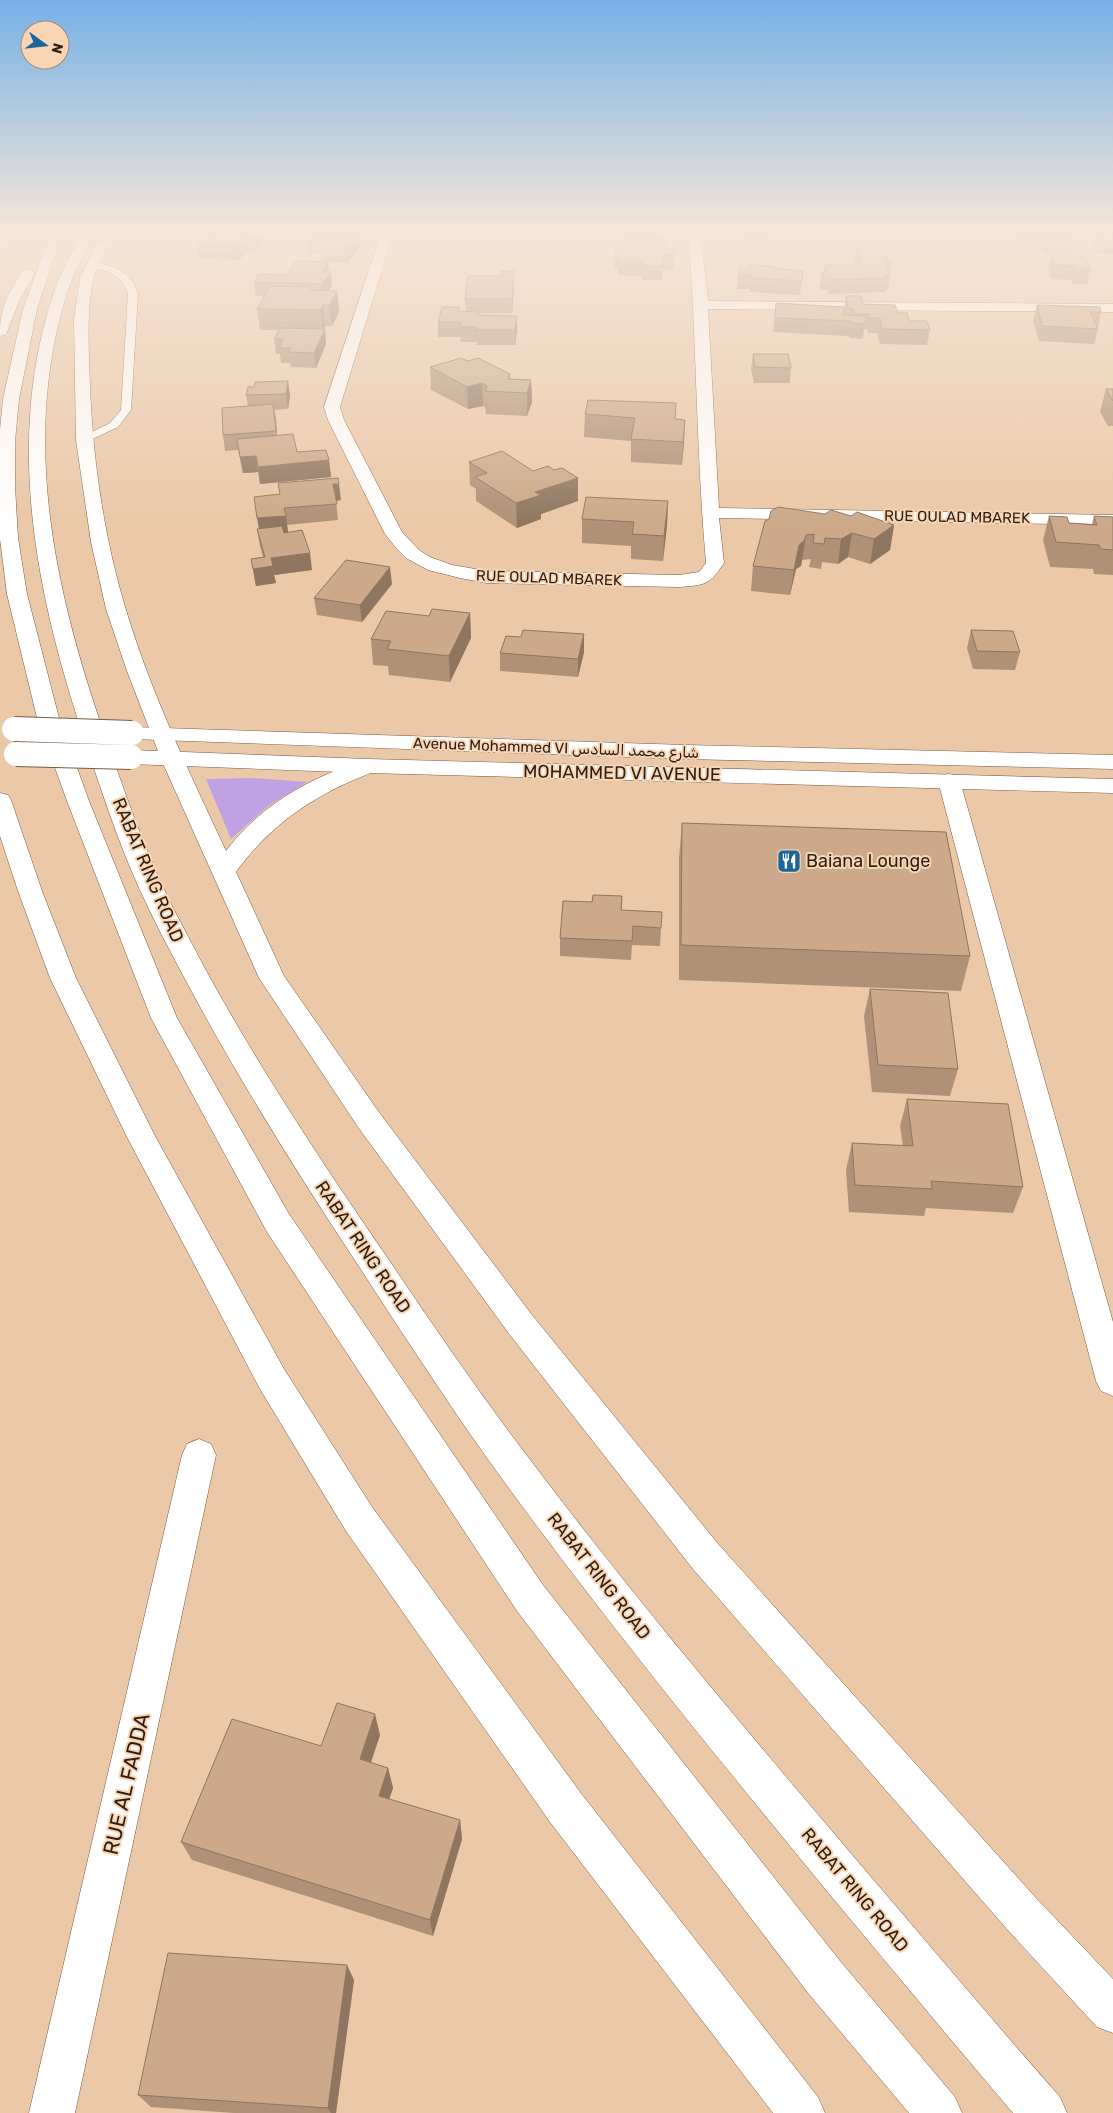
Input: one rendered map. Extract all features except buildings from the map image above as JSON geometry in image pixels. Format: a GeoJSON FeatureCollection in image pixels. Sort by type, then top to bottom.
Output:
{"type":"FeatureCollection","features":[{"type":"Feature","properties":{"kind":"main road"},"geometry":{"type":"LineString","coordinates":[[26,329],[11,398],[7,441],[6,488],[9,538],[21,612],[48,718],[78,801],[164,1018],[278,1223],[530,1598],[824,1977],[939,2113]]}},
{"type":"Feature","properties":{"kind":"main road","name":"RABAT RING ROAD"},"geometry":{"type":"LineString","coordinates":[[52,329],[44,357],[36,437],[41,532],[50,587],[85,715],[157,902],[220,1024],[325,1190],[417,1328],[518,1473],[679,1680],[1044,2113]]}},
{"type":"Feature","properties":{"kind":"main road"},"geometry":{"type":"LineString","coordinates":[[81,329],[84,440],[100,542],[116,610],[137,671],[172,759],[272,978],[368,1118],[521,1325],[706,1557],[1014,1906],[1113,2011]]}},
{"type":"Feature","properties":{"kind":"main road","name":"RUE OULAD MBAREK"},"geometry":{"type":"LineString","coordinates":[[356,329],[332,406],[345,438],[394,534],[404,547],[418,558],[440,568],[487,577],[659,582],[694,580],[706,576],[715,563],[710,513],[702,329]]}},
{"type":"Feature","properties":{"kind":"main road","name":"RUE OULAD MBAREK"},"geometry":{"type":"LineString","coordinates":[[710,513],[1113,520]]}},
{"type":"Feature","properties":{"kind":"main road","name":"Avenue Mohammed VI شارع محمد السادس"},"geometry":{"type":"LineString","coordinates":[[7,729],[675,752],[1113,762]]}},
{"type":"Feature","properties":{"kind":"main road","name":"MOHAMMED VI AVENUE"},"geometry":{"type":"LineString","coordinates":[[8,753],[368,766],[1113,786]]}},
{"type":"Feature","properties":{"kind":"main road"},"geometry":{"type":"LineString","coordinates":[[223,872],[249,838],[283,808],[320,786],[368,766]]}},
{"type":"Feature","properties":{"kind":"main road"},"geometry":{"type":"LineString","coordinates":[[949,781],[1113,1381]]}},
{"type":"Feature","properties":{"kind":"main road"},"geometry":{"type":"LineString","coordinates":[[0,800],[30,891],[63,978],[141,1136],[272,1379],[359,1519],[565,1807],[802,2113]]}},
{"type":"Feature","properties":{"kind":"main road","name":"RUE AL FADDA"},"geometry":{"type":"LineString","coordinates":[[52,2113],[199,1455]]}},
{"type":"Feature","properties":{"kind":"lane"},"geometry":{"type":"LineString","coordinates":[[84,440],[113,426],[120,420],[126,410],[131,329]]}},
{"type":"Feature","properties":{"kind":"shaded area"},"geometry":{"type":"Polygon","coordinates":[[[253,778],[307,782],[268,806],[231,839],[206,779],[253,778]]]}},
{"type":"Feature","properties":{"kind":"place","name":"Baiana Lounge"},"geometry":{"type":"Point","coordinates":[789,861]}}]}
